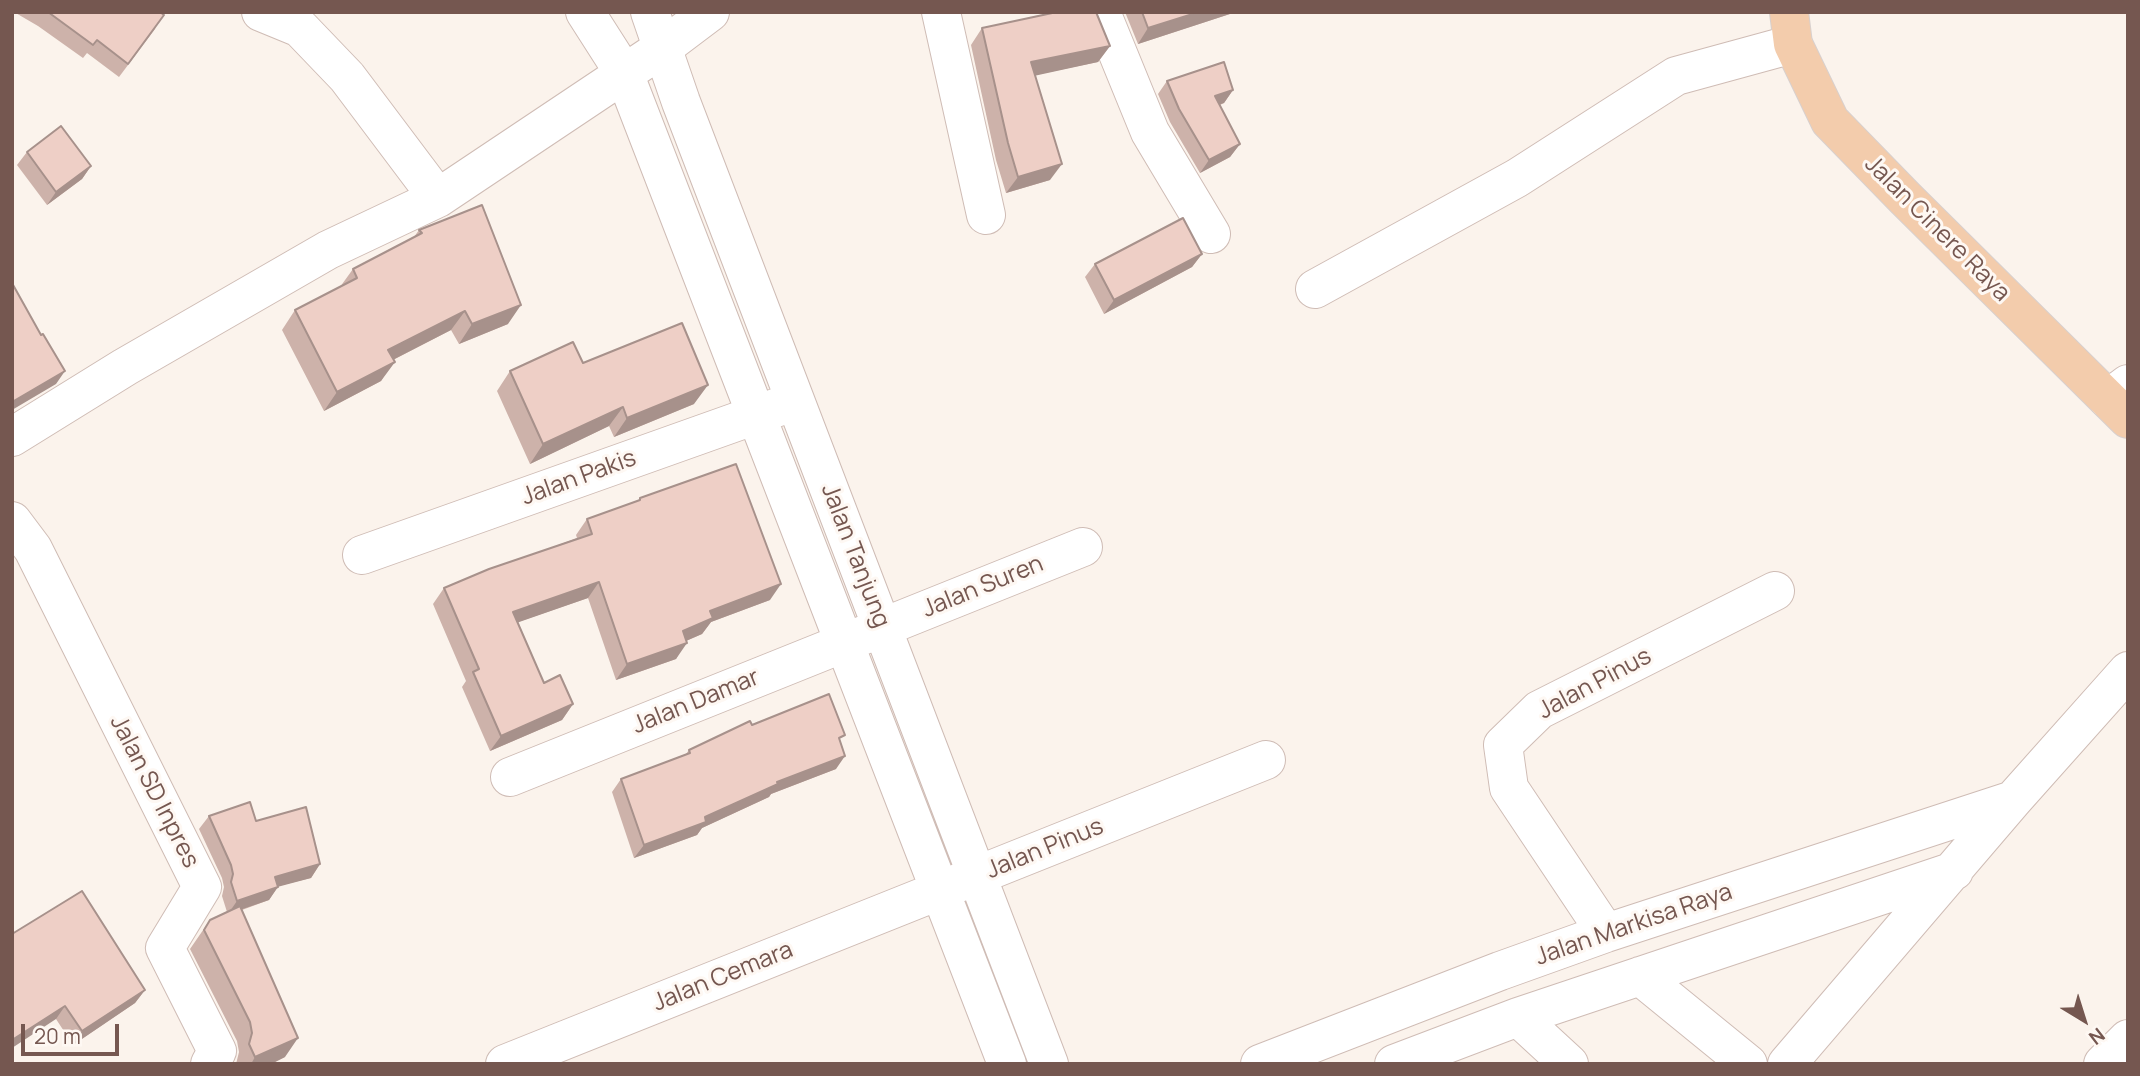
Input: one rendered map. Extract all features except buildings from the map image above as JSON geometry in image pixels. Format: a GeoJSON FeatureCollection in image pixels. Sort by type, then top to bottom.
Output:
{"type":"FeatureCollection","features":[{"type":"Feature","properties":{"kind":"main road","name":"Jalan Cinere Raya"},"geometry":{"type":"LineString","coordinates":[[1791,28],[1830,121],[1905,198],[2121,401]]}},
{"type":"Feature","properties":{"kind":"street"},"geometry":{"type":"LineString","coordinates":[[261,12],[300,28],[338,67],[438,198]]}},
{"type":"Feature","properties":{"kind":"street","name":"Jalan Tanjung"},"geometry":{"type":"LineString","coordinates":[[585,12],[624,74],[1007,1064]]}},
{"type":"Feature","properties":{"kind":"street","name":"Jalan Tanjung"},"geometry":{"type":"LineString","coordinates":[[650,12],[1049,1064]]}},
{"type":"Feature","properties":{"kind":"street"},"geometry":{"type":"LineString","coordinates":[[12,437],[125,367],[328,250],[438,198],[662,49],[710,12]]}},
{"type":"Feature","properties":{"kind":"street"},"geometry":{"type":"LineString","coordinates":[[941,12],[986,215]]}},
{"type":"Feature","properties":{"kind":"street"},"geometry":{"type":"LineString","coordinates":[[1101,12],[1150,132],[1211,233]]}},
{"type":"Feature","properties":{"kind":"street"},"geometry":{"type":"LineString","coordinates":[[1315,289],[1517,178],[1676,76],[1791,28]]}},
{"type":"Feature","properties":{"kind":"street","name":"Jalan Pakis"},"geometry":{"type":"LineString","coordinates":[[362,555],[796,401]]}},
{"type":"Feature","properties":{"kind":"street","name":"Jalan SD Inpres"},"geometry":{"type":"LineString","coordinates":[[12,521],[33,549],[202,887],[165,948],[217,1051],[210,1064]]}},
{"type":"Feature","properties":{"kind":"street","name":"Jalan Suren"},"geometry":{"type":"LineString","coordinates":[[882,628],[1083,547]]}},
{"type":"Feature","properties":{"kind":"street","name":"Jalan Pinus"},"geometry":{"type":"LineString","coordinates":[[1606,933],[1509,788],[1503,745],[1539,710],[1775,591]]}},
{"type":"Feature","properties":{"kind":"street","name":"Jalan Damar"},"geometry":{"type":"LineString","coordinates":[[510,777],[882,628]]}},
{"type":"Feature","properties":{"kind":"street"},"geometry":{"type":"LineString","coordinates":[[1787,1064],[2013,800],[2128,671]]}},
{"type":"Feature","properties":{"kind":"street","name":"Jalan Pinus"},"geometry":{"type":"LineString","coordinates":[[940,891],[1266,760]]}},
{"type":"Feature","properties":{"kind":"street","name":"Jalan Markisa Raya"},"geometry":{"type":"LineString","coordinates":[[1260,1064],[1606,933],[2013,800]]}},
{"type":"Feature","properties":{"kind":"street","name":"Jalan Markisa Raya"},"geometry":{"type":"LineString","coordinates":[[1394,1064],[1518,1017],[1954,871]]}},
{"type":"Feature","properties":{"kind":"street","name":"Jalan Cemara"},"geometry":{"type":"LineString","coordinates":[[505,1064],[940,891]]}},
{"type":"Feature","properties":{"kind":"street"},"geometry":{"type":"LineString","coordinates":[[1640,976],[1748,1064]]}},
{"type":"Feature","properties":{"kind":"street"},"geometry":{"type":"LineString","coordinates":[[1518,1017],[1570,1064]]}},
{"type":"Feature","properties":{"kind":"street"},"geometry":{"type":"LineString","coordinates":[[2103,1064],[2128,1039]]}}]}
